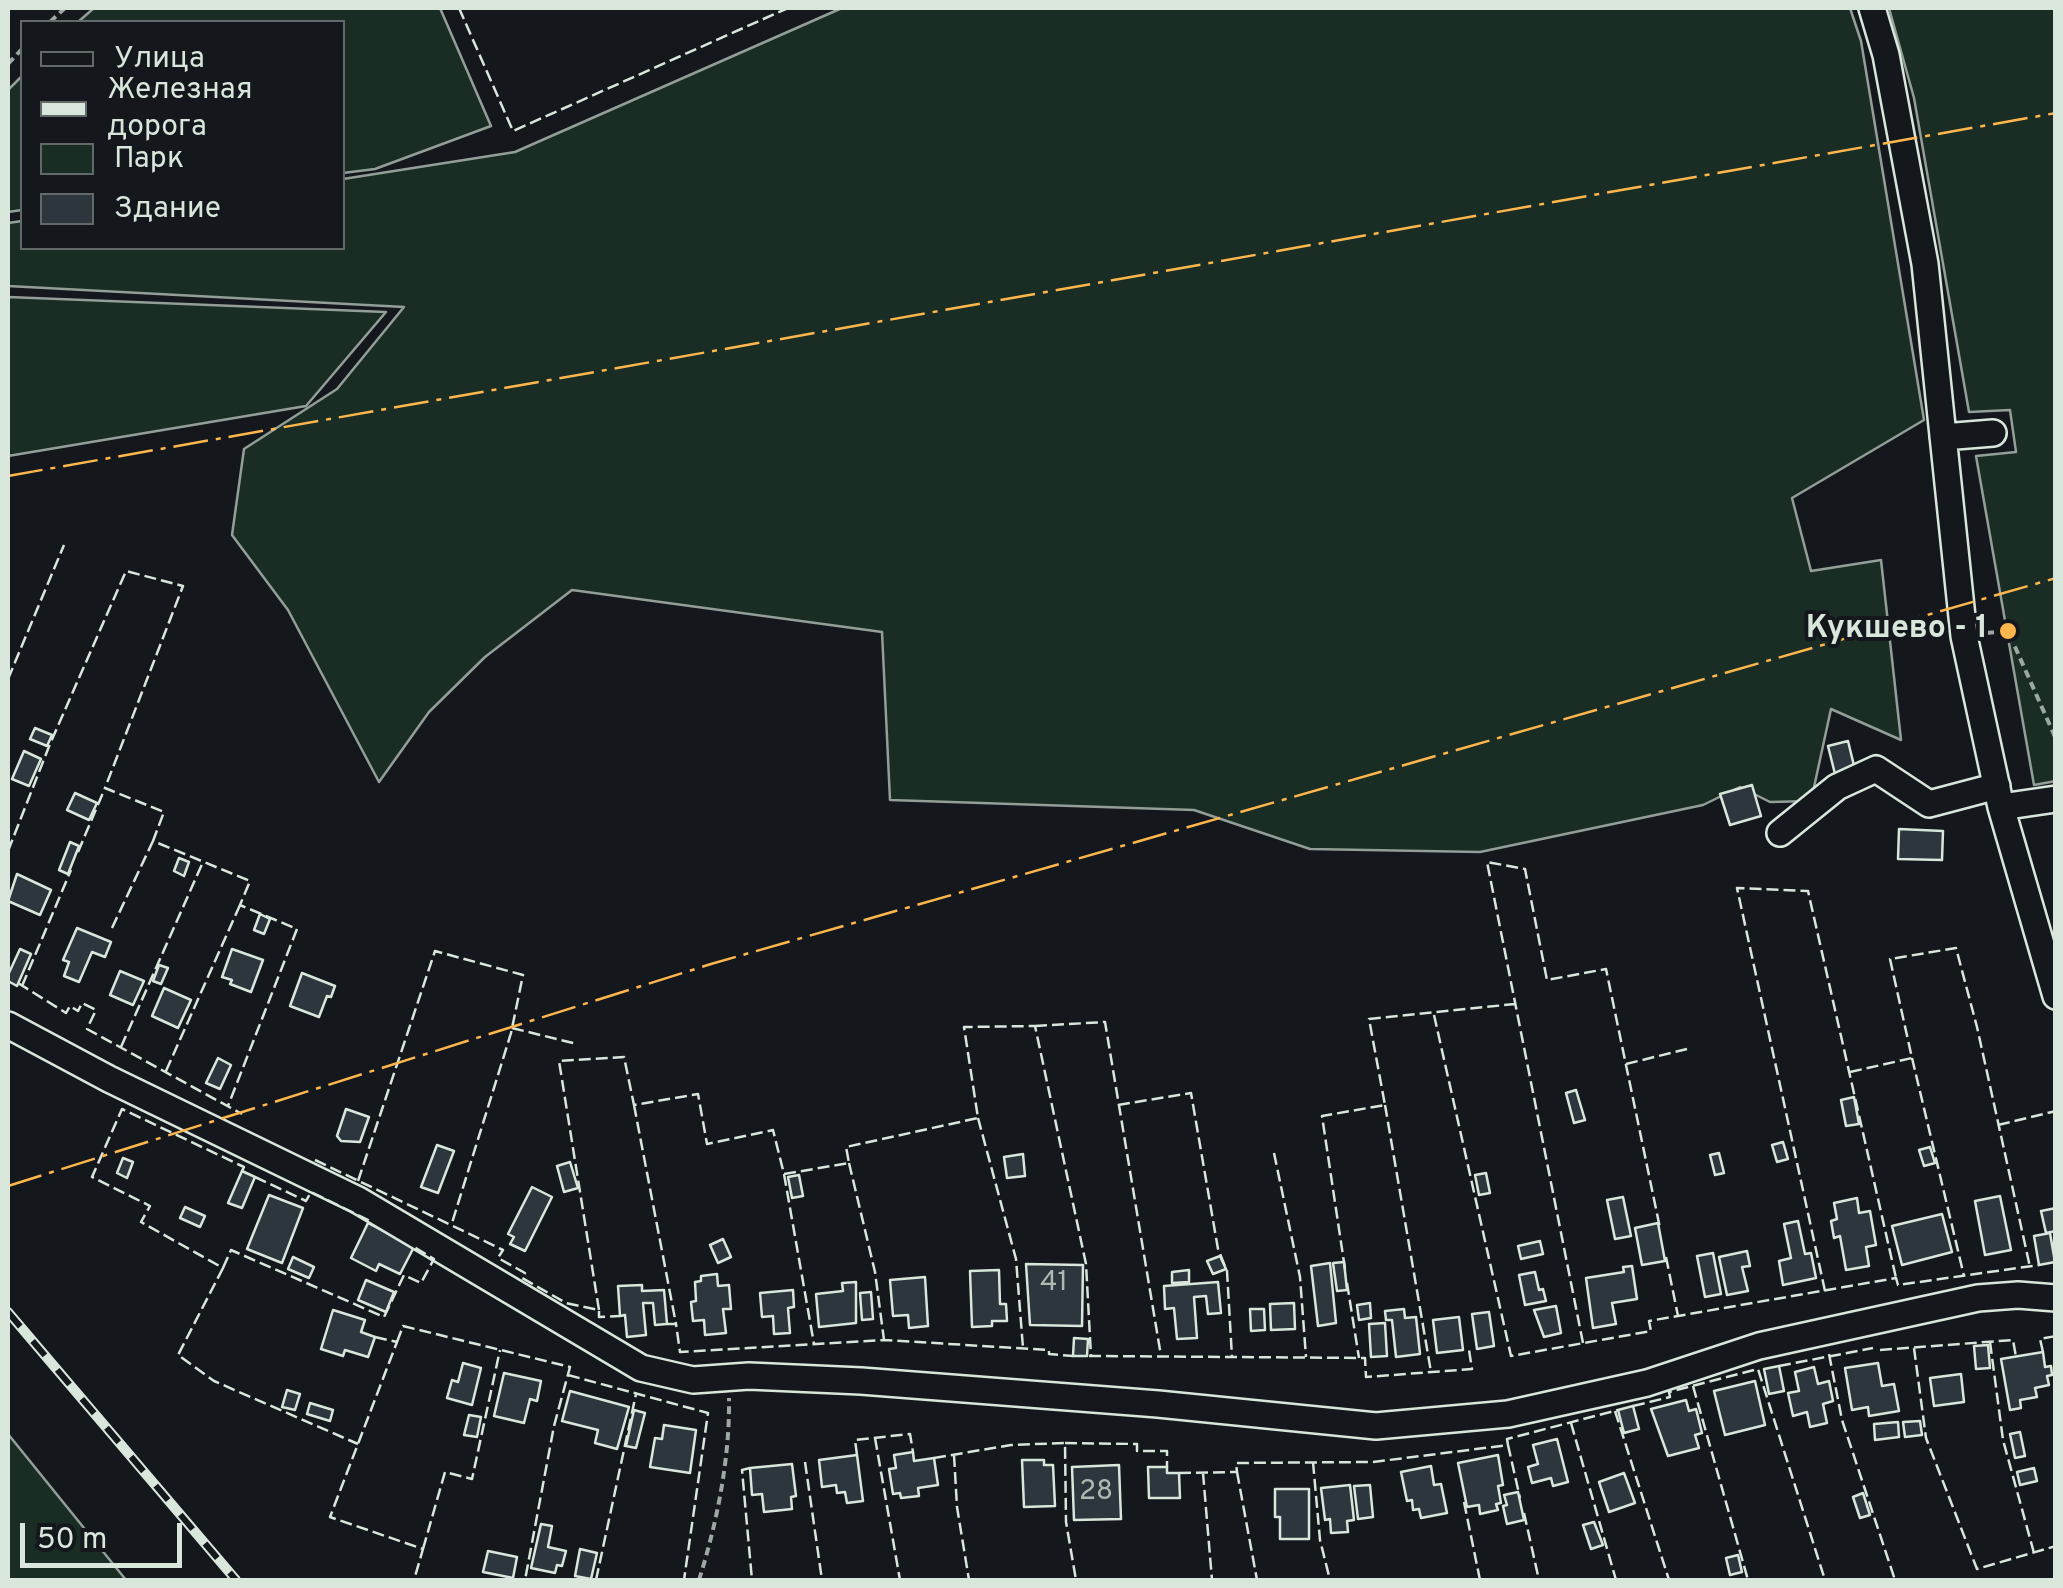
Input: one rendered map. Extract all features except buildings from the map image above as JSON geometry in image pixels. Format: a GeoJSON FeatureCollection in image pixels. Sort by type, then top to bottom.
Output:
{"type":"FeatureCollection","features":[{"type":"Feature","properties":{"kind":"street"},"geometry":{"type":"LineString","coordinates":[[1872,8],[1886,54],[1925,264],[1964,636],[1999,796],[2056,996]]}},
{"type":"Feature","properties":{"kind":"street"},"geometry":{"type":"LineString","coordinates":[[1943,437],[1993,433]]}},
{"type":"Feature","properties":{"kind":"street"},"geometry":{"type":"LineString","coordinates":[[1780,833],[1837,787],[1876,769],[1929,804],[1999,796],[2056,798]]}},
{"type":"Feature","properties":{"kind":"street"},"geometry":{"type":"LineString","coordinates":[[8,1024],[108,1079],[358,1200],[642,1368],[694,1380],[727,1377],[861,1381],[1376,1426],[1508,1414],[1648,1383],[1759,1346],[1978,1298],[2056,1298]]}},
{"type":"Feature","properties":{"kind":"path"},"geometry":{"type":"LineString","coordinates":[[2008,631],[2056,739]]}},
{"type":"Feature","properties":{"kind":"path"},"geometry":{"type":"LineString","coordinates":[[700,1580],[730,1430],[727,1377]]}},
{"type":"Feature","properties":{"kind":"green space"},"geometry":{"type":"Polygon","coordinates":[[[94,8],[440,8],[491,126],[375,169],[345,173],[345,20],[80,20],[94,8]]]}},
{"type":"Feature","properties":{"kind":"green space"},"geometry":{"type":"Polygon","coordinates":[[[842,8],[1850,8],[1861,41],[1924,420],[1792,498],[1811,571],[1881,560],[1901,740],[1831,709],[1811,801],[1770,802],[1740,787],[1703,805],[1480,852],[1310,849],[1194,810],[890,800],[882,632],[572,590],[485,657],[429,712],[379,782],[288,610],[232,535],[244,449],[337,389],[404,307],[8,286],[8,223],[20,221],[20,250],[345,250],[345,179],[515,152],[842,8]]]}},
{"type":"Feature","properties":{"kind":"green space"},"geometry":{"type":"Polygon","coordinates":[[[1889,8],[2055,8],[2056,781],[2034,785],[1976,456],[2016,452],[2010,410],[1969,412],[1914,98],[1889,8]]]}},
{"type":"Feature","properties":{"kind":"green space"},"geometry":{"type":"Polygon","coordinates":[[[20,78],[20,210],[8,212],[8,90],[20,78]]]}},
{"type":"Feature","properties":{"kind":"green space"},"geometry":{"type":"Polygon","coordinates":[[[8,297],[386,312],[306,406],[8,456],[8,297]]]}},
{"type":"Feature","properties":{"kind":"green space"},"geometry":{"type":"Polygon","coordinates":[[[8,1434],[126,1580],[8,1580],[8,1434]]]}},
{"type":"Feature","properties":{"kind":"railway"},"geometry":{"type":"LineString","coordinates":[[8,1312],[236,1580]]}},
{"type":"Feature","properties":{"kind":"fence"},"geometry":{"type":"LineString","coordinates":[[459,8],[513,131],[788,8]]}},
{"type":"Feature","properties":{"kind":"fence"},"geometry":{"type":"LineString","coordinates":[[8,679],[64,545]]}},
{"type":"Feature","properties":{"kind":"fence"},"geometry":{"type":"LineString","coordinates":[[8,851],[126,571],[183,586],[105,788]]}},
{"type":"Feature","properties":{"kind":"fence"},"geometry":{"type":"LineString","coordinates":[[78,852],[105,788],[164,812],[153,841],[250,881],[240,905],[297,929],[228,1106]]}},
{"type":"Feature","properties":{"kind":"fence"},"geometry":{"type":"LineString","coordinates":[[112,928],[153,841]]}},
{"type":"Feature","properties":{"kind":"fence"},"geometry":{"type":"LineString","coordinates":[[121,1047],[203,862]]}},
{"type":"Feature","properties":{"kind":"fence"},"geometry":{"type":"LineString","coordinates":[[1583,1343],[1487,862],[1525,869],[1547,980],[1606,969],[1660,1228]]}},
{"type":"Feature","properties":{"kind":"fence"},"geometry":{"type":"LineString","coordinates":[[22,986],[71,870]]}},
{"type":"Feature","properties":{"kind":"fence"},"geometry":{"type":"LineString","coordinates":[[1825,1291],[1737,888],[1808,891],[1896,1278]]}},
{"type":"Feature","properties":{"kind":"fence"},"geometry":{"type":"LineString","coordinates":[[166,1071],[240,905]]}},
{"type":"Feature","properties":{"kind":"fence"},"geometry":{"type":"LineString","coordinates":[[1850,1072],[1912,1058],[1890,959],[1956,948],[2030,1267]]}},
{"type":"Feature","properties":{"kind":"fence"},"geometry":{"type":"LineString","coordinates":[[358,1181],[435,951],[523,975],[511,1033],[452,1223]]}},
{"type":"Feature","properties":{"kind":"fence"},"geometry":{"type":"LineString","coordinates":[[18,983],[66,1013],[70,1006],[78,1011],[82,1003],[96,1010],[87,1029],[242,1114]]}},
{"type":"Feature","properties":{"kind":"fence"},"geometry":{"type":"LineString","coordinates":[[1345,1269],[1322,1116],[1385,1105],[1369,1019],[1515,1004]]}},
{"type":"Feature","properties":{"kind":"fence"},"geometry":{"type":"LineString","coordinates":[[1434,1015],[1511,1356],[1651,1331],[1649,1321],[1896,1278],[1898,1285],[2039,1265]]}},
{"type":"Feature","properties":{"kind":"fence"},"geometry":{"type":"LineString","coordinates":[[1035,1026],[1105,1022],[1161,1356]]}},
{"type":"Feature","properties":{"kind":"fence"},"geometry":{"type":"LineString","coordinates":[[599,1310],[559,1061],[624,1057],[634,1105],[698,1094],[707,1144],[773,1130],[784,1174],[849,1163],[846,1147],[978,1118],[964,1027],[1035,1026],[1086,1264],[1091,1356]]}},
{"type":"Feature","properties":{"kind":"fence"},"geometry":{"type":"LineString","coordinates":[[512,1028],[577,1044]]}},
{"type":"Feature","properties":{"kind":"fence"},"geometry":{"type":"LineString","coordinates":[[1626,1064],[1687,1049]]}},
{"type":"Feature","properties":{"kind":"fence"},"geometry":{"type":"LineString","coordinates":[[1912,1058],[1964,1276]]}},
{"type":"Feature","properties":{"kind":"fence"},"geometry":{"type":"LineString","coordinates":[[1118,1105],[1191,1093],[1218,1249],[1227,1271],[1232,1357]]}},
{"type":"Feature","properties":{"kind":"fence"},"geometry":{"type":"LineString","coordinates":[[634,1105],[676,1324]]}},
{"type":"Feature","properties":{"kind":"fence"},"geometry":{"type":"LineString","coordinates":[[1385,1105],[1431,1372]]}},
{"type":"Feature","properties":{"kind":"fence"},"geometry":{"type":"LineString","coordinates":[[242,1171],[244,1167],[122,1109],[92,1177],[150,1206],[141,1222],[223,1268],[178,1355],[214,1381],[358,1444]]}},
{"type":"Feature","properties":{"kind":"fence"},"geometry":{"type":"LineString","coordinates":[[1998,1125],[2056,1111]]}},
{"type":"Feature","properties":{"kind":"fence"},"geometry":{"type":"LineString","coordinates":[[978,1118],[1016,1259],[1023,1348]]}},
{"type":"Feature","properties":{"kind":"fence"},"geometry":{"type":"LineString","coordinates":[[1274,1153],[1300,1277],[1306,1357]]}},
{"type":"Feature","properties":{"kind":"fence"},"geometry":{"type":"LineString","coordinates":[[315,1160],[503,1250],[498,1258],[525,1273],[522,1278],[566,1303],[599,1310],[599,1317],[620,1316]]}},
{"type":"Feature","properties":{"kind":"fence"},"geometry":{"type":"LineString","coordinates":[[849,1163],[875,1272],[884,1340]]}},
{"type":"Feature","properties":{"kind":"fence"},"geometry":{"type":"LineString","coordinates":[[784,1174],[814,1344]]}},
{"type":"Feature","properties":{"kind":"fence"},"geometry":{"type":"LineString","coordinates":[[255,1177],[306,1201],[311,1192],[368,1223]]}},
{"type":"Feature","properties":{"kind":"fence"},"geometry":{"type":"LineString","coordinates":[[223,1268],[231,1250],[384,1317],[404,1275],[421,1283],[434,1259],[414,1247]]}},
{"type":"Feature","properties":{"kind":"fence"},"geometry":{"type":"LineString","coordinates":[[1666,1257],[1678,1316]]}},
{"type":"Feature","properties":{"kind":"fence"},"geometry":{"type":"LineString","coordinates":[[1347,1283],[1359,1358]]}},
{"type":"Feature","properties":{"kind":"fence"},"geometry":{"type":"LineString","coordinates":[[667,1324],[676,1324],[680,1352],[884,1340],[1049,1350],[1049,1354],[1073,1356]]}},
{"type":"Feature","properties":{"kind":"fence"},"geometry":{"type":"LineString","coordinates":[[397,1342],[403,1326],[570,1367],[554,1426],[525,1580]]}},
{"type":"Feature","properties":{"kind":"fence"},"geometry":{"type":"LineString","coordinates":[[2043,1352],[2040,1339],[2056,1336]]}},
{"type":"Feature","properties":{"kind":"fence"},"geometry":{"type":"LineString","coordinates":[[375,1337],[397,1342],[330,1517],[423,1549],[414,1580]]}},
{"type":"Feature","properties":{"kind":"fence"},"geometry":{"type":"LineString","coordinates":[[1880,1350],[2013,1340],[2016,1357]]}},
{"type":"Feature","properties":{"kind":"fence"},"geometry":{"type":"LineString","coordinates":[[1990,1342],[2003,1440],[2034,1553]]}},
{"type":"Feature","properties":{"kind":"fence"},"geometry":{"type":"LineString","coordinates":[[1779,1366],[1873,1348]]}},
{"type":"Feature","properties":{"kind":"fence"},"geometry":{"type":"LineString","coordinates":[[1914,1348],[1926,1438],[1977,1569],[2056,1546]]}},
{"type":"Feature","properties":{"kind":"fence"},"geometry":{"type":"LineString","coordinates":[[423,1549],[445,1472],[472,1479],[500,1350]]}},
{"type":"Feature","properties":{"kind":"fence"},"geometry":{"type":"LineString","coordinates":[[1089,1356],[1365,1358],[1366,1377],[1472,1369],[1469,1350]]}},
{"type":"Feature","properties":{"kind":"fence"},"geometry":{"type":"LineString","coordinates":[[1829,1354],[1842,1420],[1895,1580]]}},
{"type":"Feature","properties":{"kind":"fence"},"geometry":{"type":"LineString","coordinates":[[1633,1406],[1670,1397],[1669,1392],[1758,1369],[1825,1580]]}},
{"type":"Feature","properties":{"kind":"fence"},"geometry":{"type":"LineString","coordinates":[[568,1375],[708,1413],[684,1580]]}},
{"type":"Feature","properties":{"kind":"fence"},"geometry":{"type":"LineString","coordinates":[[1693,1386],[1748,1580]]}},
{"type":"Feature","properties":{"kind":"fence"},"geometry":{"type":"LineString","coordinates":[[596,1580],[636,1394]]}},
{"type":"Feature","properties":{"kind":"fence"},"geometry":{"type":"LineString","coordinates":[[1508,1445],[1507,1439],[1618,1410]]}},
{"type":"Feature","properties":{"kind":"fence"},"geometry":{"type":"LineString","coordinates":[[1615,1411],[1669,1580]]}},
{"type":"Feature","properties":{"kind":"fence"},"geometry":{"type":"LineString","coordinates":[[1571,1423],[1616,1580]]}},
{"type":"Feature","properties":{"kind":"fence"},"geometry":{"type":"LineString","coordinates":[[857,1455],[855,1440],[910,1434],[913,1452]]}},
{"type":"Feature","properties":{"kind":"fence"},"geometry":{"type":"LineString","coordinates":[[875,1438],[900,1580]]}},
{"type":"Feature","properties":{"kind":"fence"},"geometry":{"type":"LineString","coordinates":[[1065,1443],[1137,1444],[1137,1451],[1167,1451],[1167,1467]]}},
{"type":"Feature","properties":{"kind":"fence"},"geometry":{"type":"LineString","coordinates":[[934,1458],[1011,1445],[1065,1443],[1066,1522],[1076,1580]]}},
{"type":"Feature","properties":{"kind":"fence"},"geometry":{"type":"LineString","coordinates":[[1179,1473],[1237,1472],[1236,1463],[1373,1462],[1508,1445],[1520,1498]]}},
{"type":"Feature","properties":{"kind":"fence"},"geometry":{"type":"LineString","coordinates":[[954,1455],[957,1507],[969,1580]]}},
{"type":"Feature","properties":{"kind":"fence"},"geometry":{"type":"LineString","coordinates":[[805,1462],[822,1580]]}},
{"type":"Feature","properties":{"kind":"fence"},"geometry":{"type":"LineString","coordinates":[[1313,1462],[1320,1540],[1330,1580]]}},
{"type":"Feature","properties":{"kind":"fence"},"geometry":{"type":"LineString","coordinates":[[750,1468],[742,1470],[752,1580]]}},
{"type":"Feature","properties":{"kind":"fence"},"geometry":{"type":"LineString","coordinates":[[1237,1472],[1257,1580]]}},
{"type":"Feature","properties":{"kind":"fence"},"geometry":{"type":"LineString","coordinates":[[1203,1473],[1212,1580]]}},
{"type":"Feature","properties":{"kind":"fence"},"geometry":{"type":"LineString","coordinates":[[1464,1502],[1480,1580]]}},
{"type":"Feature","properties":{"kind":"fence"},"geometry":{"type":"LineString","coordinates":[[1524,1513],[1539,1580]]}},
{"type":"Feature","properties":{"kind":"power"},"geometry":{"type":"LineString","coordinates":[[8,476],[2056,113]]}},
{"type":"Feature","properties":{"kind":"power"},"geometry":{"type":"LineString","coordinates":[[8,1186],[711,964],[2056,578]]}},
{"type":"Feature","properties":{"kind":"place","name":"Кукшево - 1"},"geometry":{"type":"Point","coordinates":[2008,631]}}]}
